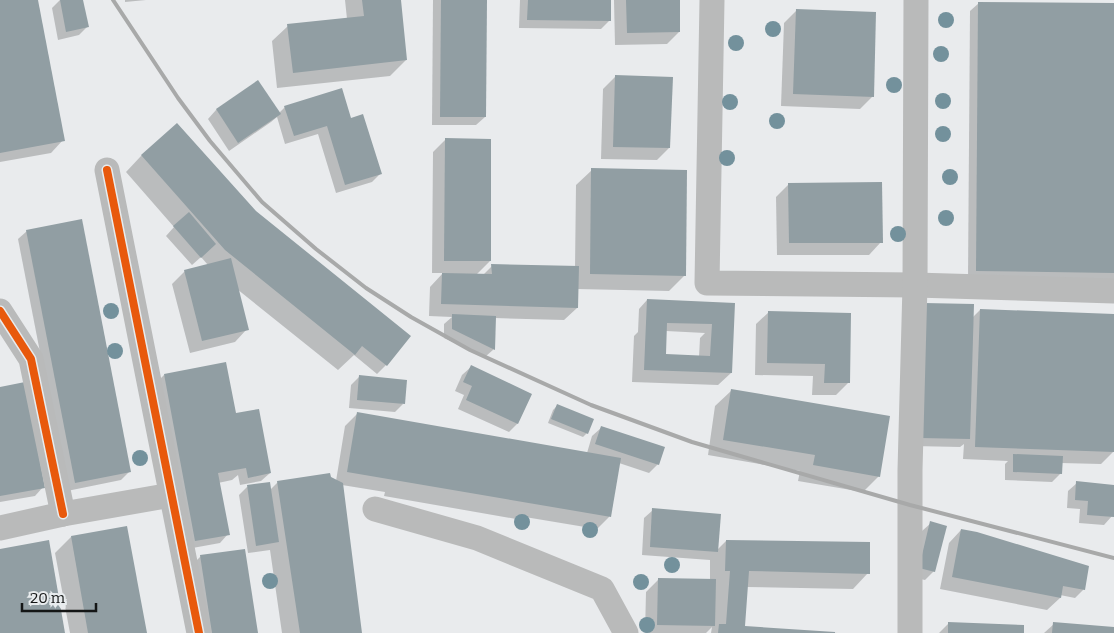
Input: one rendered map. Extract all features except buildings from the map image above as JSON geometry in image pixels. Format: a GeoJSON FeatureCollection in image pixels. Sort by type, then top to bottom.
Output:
{"type":"FeatureCollection","features":[{"type":"Feature","properties":{"kind":"street"},"geometry":{"type":"LineString","coordinates":[[712,0],[707,283],[915,285],[1114,291]]}},
{"type":"Feature","properties":{"kind":"street"},"geometry":{"type":"LineString","coordinates":[[910,633],[910,470],[915,285],[916,0]]}},
{"type":"Feature","properties":{"kind":"street"},"geometry":{"type":"LineString","coordinates":[[107,170],[199,633]]}},
{"type":"Feature","properties":{"kind":"street"},"geometry":{"type":"LineString","coordinates":[[0,311],[31,359],[64,514]]}},
{"type":"Feature","properties":{"kind":"street"},"geometry":{"type":"LineString","coordinates":[[0,528],[64,514],[171,495]]}},
{"type":"Feature","properties":{"kind":"street"},"geometry":{"type":"LineString","coordinates":[[375,509],[477,538],[602,589],[626,633]]}},
{"type":"Feature","properties":{"kind":"railway"},"geometry":{"type":"LineString","coordinates":[[113,0],[178,98],[210,141],[262,202],[316,249],[366,288],[411,317],[470,350],[591,405],[692,442],[910,505],[1114,558]]}},
{"type":"Feature","properties":{"kind":"cycle path"},"geometry":{"type":"LineString","coordinates":[[107,170],[199,633]]}},
{"type":"Feature","properties":{"kind":"cycle path"},"geometry":{"type":"LineString","coordinates":[[0,311],[31,359],[63,514]]}}]}
